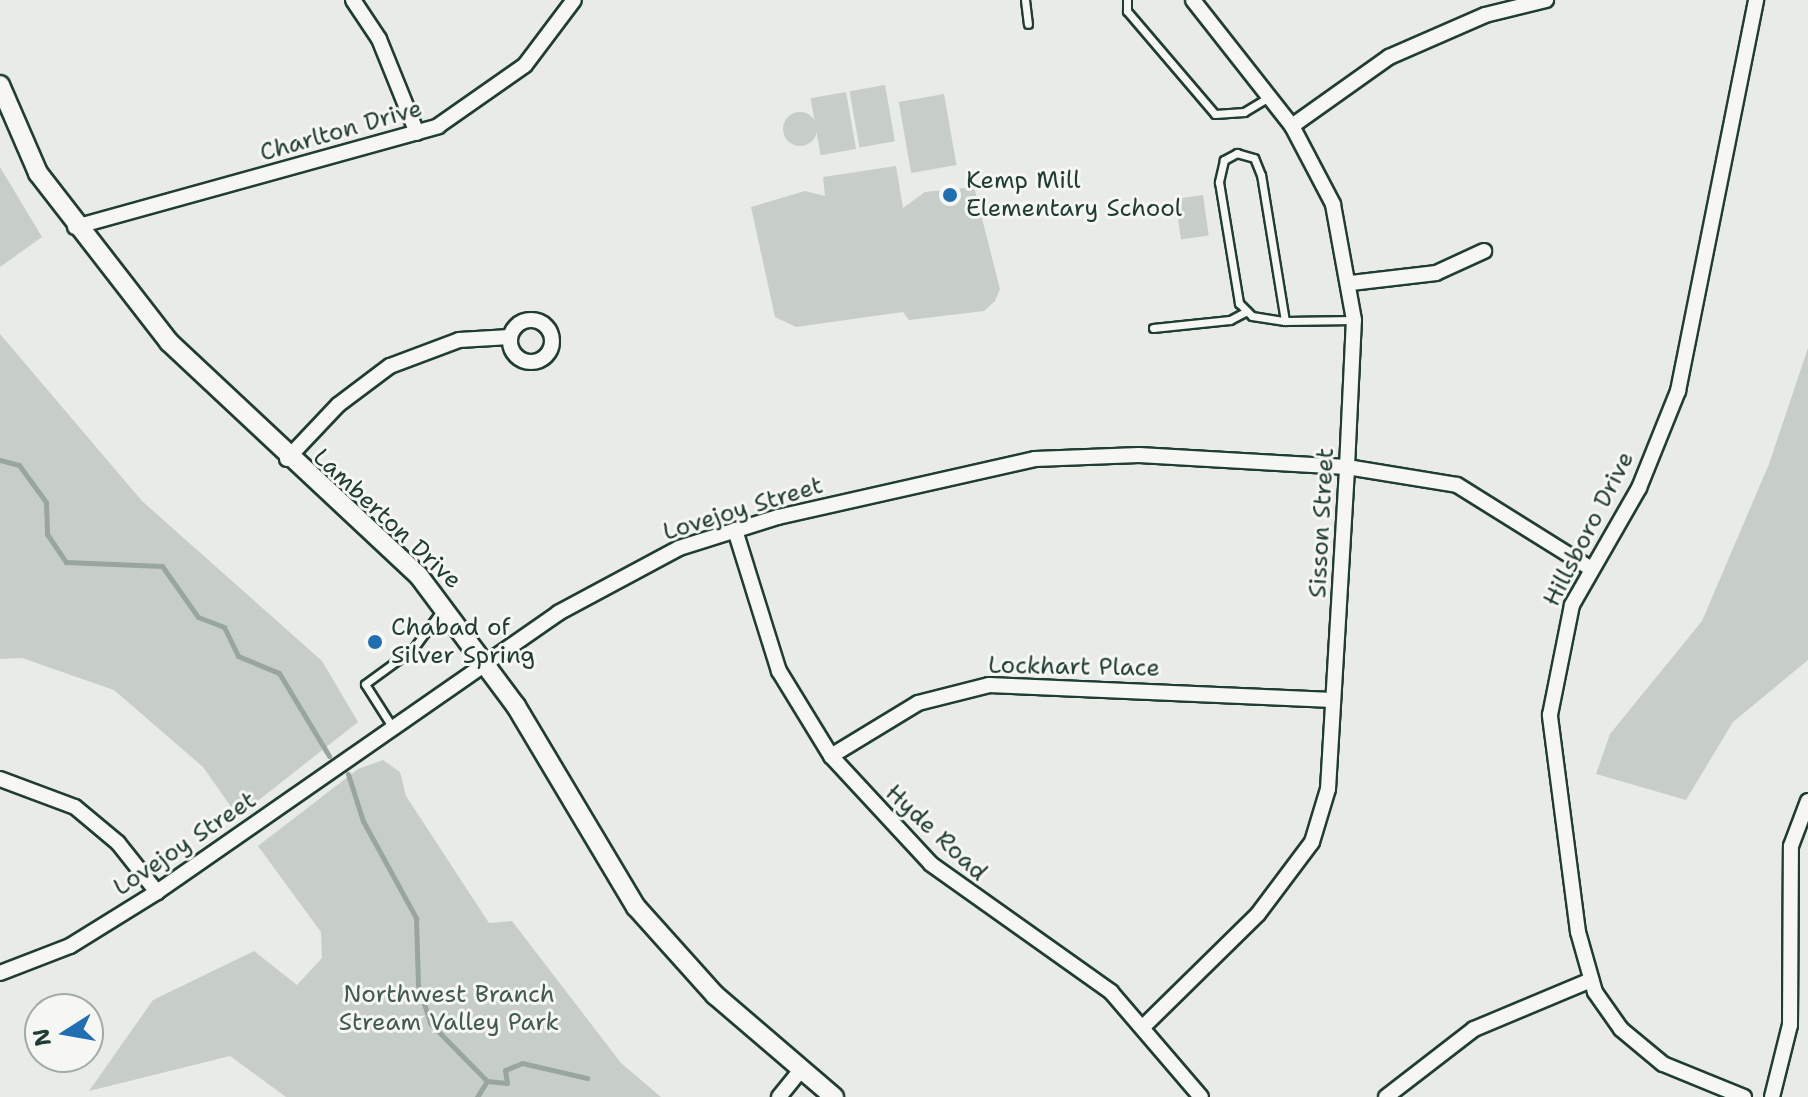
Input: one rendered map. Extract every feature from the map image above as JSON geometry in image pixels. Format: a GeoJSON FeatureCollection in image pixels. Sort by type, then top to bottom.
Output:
{"type":"FeatureCollection","features":[{"type":"Feature","properties":{"kind":"street"},"geometry":{"type":"LineString","coordinates":[[353,0],[379,39],[417,133]]}},
{"type":"Feature","properties":{"kind":"street","name":"Charlton Drive"},"geometry":{"type":"LineString","coordinates":[[75,227],[417,133],[486,97],[525,65],[574,0]]}},
{"type":"Feature","properties":{"kind":"street","name":"Sisson Street"},"geometry":{"type":"LineString","coordinates":[[1143,1027],[1258,914],[1312,842],[1328,789],[1347,467],[1354,320],[1351,283],[1333,204],[1292,126],[1193,0]]}},
{"type":"Feature","properties":{"kind":"street"},"geometry":{"type":"LineString","coordinates":[[1292,126],[1389,57],[1485,15],[1546,0]]}},
{"type":"Feature","properties":{"kind":"street","name":"Hillsboro Drive"},"geometry":{"type":"LineString","coordinates":[[1744,1097],[1663,1064],[1621,1029],[1591,980],[1550,715],[1560,637],[1590,568],[1639,488],[1678,391],[1756,0]]}},
{"type":"Feature","properties":{"kind":"street","name":"Lamberton Drive"},"geometry":{"type":"LineString","coordinates":[[0,85],[38,173],[75,227],[169,342],[287,459],[446,607],[487,663],[636,907],[715,995],[834,1097]]}},
{"type":"Feature","properties":{"kind":"street"},"geometry":{"type":"LineString","coordinates":[[1351,283],[1436,273],[1484,251]]}},
{"type":"Feature","properties":{"kind":"street"},"geometry":{"type":"LineString","coordinates":[[287,459],[338,405],[390,366],[459,340],[510,337]]}},
{"type":"Feature","properties":{"kind":"street","name":"Lovejoy Street"},"geometry":{"type":"LineString","coordinates":[[0,973],[70,946],[157,892],[487,663],[638,567],[735,530],[1035,459],[1124,455],[1347,467],[1457,485],[1590,568]]}},
{"type":"Feature","properties":{"kind":"street","name":"Hyde Road"},"geometry":{"type":"LineString","coordinates":[[735,530],[779,671],[831,756],[931,864],[1083,969],[1143,1027],[1201,1097]]}},
{"type":"Feature","properties":{"kind":"street","name":"Lockhart Place"},"geometry":{"type":"LineString","coordinates":[[831,756],[918,703],[989,685],[1333,700]]}},
{"type":"Feature","properties":{"kind":"street"},"geometry":{"type":"LineString","coordinates":[[0,779],[75,807],[118,843],[157,892]]}},
{"type":"Feature","properties":{"kind":"street"},"geometry":{"type":"LineString","coordinates":[[1772,1097],[1790,1025],[1791,846],[1808,801]]}},
{"type":"Feature","properties":{"kind":"street"},"geometry":{"type":"LineString","coordinates":[[1791,946],[1808,945]]}},
{"type":"Feature","properties":{"kind":"street"},"geometry":{"type":"LineString","coordinates":[[1386,1097],[1474,1029],[1591,980]]}},
{"type":"Feature","properties":{"kind":"street"},"geometry":{"type":"LineString","coordinates":[[779,1097],[800,1071]]}},
{"type":"Feature","properties":{"kind":"lane"},"geometry":{"type":"LineString","coordinates":[[1025,0],[1028,24]]}},
{"type":"Feature","properties":{"kind":"lane"},"geometry":{"type":"LineString","coordinates":[[1127,0],[1147,36],[1215,114],[1244,112],[1269,97]]}},
{"type":"Feature","properties":{"kind":"lane"},"geometry":{"type":"LineString","coordinates":[[1247,311],[1232,273],[1219,182],[1224,160],[1237,153],[1254,158],[1261,175],[1285,321]]}},
{"type":"Feature","properties":{"kind":"lane"},"geometry":{"type":"LineString","coordinates":[[1153,328],[1230,320],[1247,311],[1285,321],[1354,320]]}},
{"type":"Feature","properties":{"kind":"lane"},"geometry":{"type":"LineString","coordinates":[[393,728],[365,684],[413,649],[446,607]]}},
{"type":"Feature","properties":{"kind":"green space"},"geometry":{"type":"Polygon","coordinates":[[[885,85],[895,141],[859,147],[850,91],[885,85]]]}},
{"type":"Feature","properties":{"kind":"green space"},"geometry":{"type":"Polygon","coordinates":[[[846,92],[856,149],[821,155],[811,98],[846,92]]]}},
{"type":"Feature","properties":{"kind":"green space"},"geometry":{"type":"Polygon","coordinates":[[[944,94],[957,165],[911,173],[899,102],[944,94]]]}},
{"type":"Feature","properties":{"kind":"green space"},"geometry":{"type":"Polygon","coordinates":[[[800,112],[812,117],[817,129],[812,141],[800,146],[788,141],[783,129],[788,117],[800,112]]]}},
{"type":"Feature","properties":{"kind":"green space"},"geometry":{"type":"Polygon","coordinates":[[[896,166],[903,208],[925,192],[974,187],[1000,289],[995,301],[984,311],[909,320],[903,312],[796,327],[775,317],[751,207],[805,191],[825,196],[823,177],[896,166]]]}},
{"type":"Feature","properties":{"kind":"green space"},"geometry":{"type":"Polygon","coordinates":[[[0,167],[42,237],[0,267],[0,167]]]}},
{"type":"Feature","properties":{"kind":"green space"},"geometry":{"type":"Polygon","coordinates":[[[1203,195],[1209,236],[1181,239],[1175,199],[1203,195]]]}},
{"type":"Feature","properties":{"kind":"green space"},"geometry":{"type":"Polygon","coordinates":[[[0,334],[142,501],[322,661],[358,722],[255,803],[234,811],[203,767],[114,690],[22,658],[0,659],[0,334]]]}},
{"type":"Feature","properties":{"kind":"green space"},"geometry":{"type":"Polygon","coordinates":[[[1808,348],[1808,660],[1733,722],[1686,800],[1596,774],[1610,734],[1702,621],[1769,464],[1808,348]]]}},
{"type":"Feature","properties":{"kind":"green space","name":"Northwest Branch Stream Valley Park"},"geometry":{"type":"Polygon","coordinates":[[[383,760],[400,772],[406,796],[489,923],[512,921],[621,1063],[661,1097],[286,1097],[230,1056],[89,1091],[153,1000],[254,951],[297,985],[322,958],[321,932],[258,846],[358,769],[383,760]]]}},
{"type":"Feature","properties":{"kind":"waterway"},"geometry":{"type":"LineString","coordinates":[[0,460],[19,465],[46,502],[47,534],[66,562],[162,566],[198,617],[224,627],[238,656],[279,673],[329,756]]}},
{"type":"Feature","properties":{"kind":"waterway"},"geometry":{"type":"LineString","coordinates":[[348,774],[363,821],[416,918],[418,985],[430,1023],[487,1081],[477,1097]]}},
{"type":"Feature","properties":{"kind":"waterway"},"geometry":{"type":"LineString","coordinates":[[487,1081],[507,1083],[505,1070],[522,1063],[587,1078]]}},
{"type":"Feature","properties":{"kind":"place","name":"Kemp Mill Elementary School"},"geometry":{"type":"Point","coordinates":[950,195]}},
{"type":"Feature","properties":{"kind":"place","name":"Chabad of Silver Spring"},"geometry":{"type":"Point","coordinates":[375,642]}}]}
